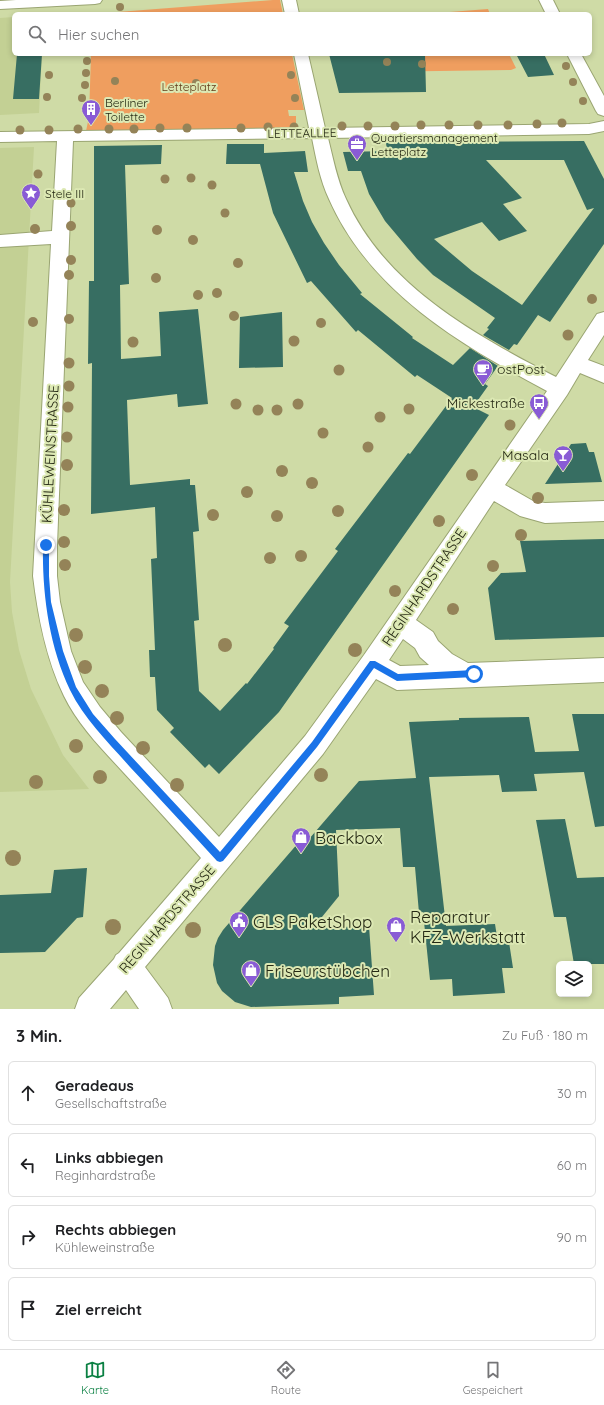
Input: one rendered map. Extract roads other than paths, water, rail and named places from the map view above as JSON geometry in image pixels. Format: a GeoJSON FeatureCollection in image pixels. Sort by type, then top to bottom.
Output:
{"type":"FeatureCollection","features":[{"type":"Feature","properties":{"kind":"street"},"geometry":{"type":"LineString","coordinates":[[0,5],[95,0]]}},
{"type":"Feature","properties":{"kind":"street"},"geometry":{"type":"LineString","coordinates":[[289,0],[292,12]]}},
{"type":"Feature","properties":{"kind":"street"},"geometry":{"type":"LineString","coordinates":[[546,0],[553,12]]}},
{"type":"Feature","properties":{"kind":"street"},"geometry":{"type":"LineString","coordinates":[[301,56],[318,133],[337,200],[368,250],[390,277],[445,323],[478,345],[560,388]]}},
{"type":"Feature","properties":{"kind":"street"},"geometry":{"type":"LineString","coordinates":[[575,56],[604,110]]}},
{"type":"Feature","properties":{"kind":"street","name":"LETTEALLEE"},"geometry":{"type":"LineString","coordinates":[[0,137],[589,129],[604,126]]}},
{"type":"Feature","properties":{"kind":"street","name":"KÜHLEWEINSTRASSE"},"geometry":{"type":"LineString","coordinates":[[65,136],[45,576],[48,602],[54,630],[73,689],[91,716],[171,806],[220,858]]}},
{"type":"Feature","properties":{"kind":"street"},"geometry":{"type":"LineString","coordinates":[[0,241],[60,237]]}},
{"type":"Feature","properties":{"kind":"street","name":"REGINHARDSTRASSE"},"geometry":{"type":"LineString","coordinates":[[90,1009],[126,965],[220,858],[314,745],[373,663],[491,488],[539,420],[604,319]]}},
{"type":"Feature","properties":{"kind":"street"},"geometry":{"type":"LineString","coordinates":[[577,363],[604,375]]}},
{"type":"Feature","properties":{"kind":"street"},"geometry":{"type":"LineString","coordinates":[[491,488],[528,508],[545,513],[604,511]]}},
{"type":"Feature","properties":{"kind":"street"},"geometry":{"type":"LineString","coordinates":[[400,623],[424,640],[429,649],[443,662],[463,674]]}},
{"type":"Feature","properties":{"kind":"street"},"geometry":{"type":"LineString","coordinates":[[373,663],[397,678],[463,674],[604,670]]}},
{"type":"Feature","properties":{"kind":"street"},"geometry":{"type":"LineString","coordinates":[[126,965],[157,1009]]}},
{"type":"Feature","properties":{"kind":"place","name":"Berliner Toilette"},"geometry":{"type":"Point","coordinates":[91,126]}},
{"type":"Feature","properties":{"kind":"place","name":"Quartiersmanagement Letteplatz"},"geometry":{"type":"Point","coordinates":[357,161]}},
{"type":"Feature","properties":{"kind":"place","name":"Stele III"},"geometry":{"type":"Point","coordinates":[31,210]}},
{"type":"Feature","properties":{"kind":"place","name":"ostPost"},"geometry":{"type":"Point","coordinates":[483,386]}},
{"type":"Feature","properties":{"kind":"place","name":"Mickestraße"},"geometry":{"type":"Point","coordinates":[539,420]}},
{"type":"Feature","properties":{"kind":"place","name":"Masala"},"geometry":{"type":"Point","coordinates":[563,472]}},
{"type":"Feature","properties":{"kind":"place","name":"Backbox"},"geometry":{"type":"Point","coordinates":[301,854]}},
{"type":"Feature","properties":{"kind":"place","name":"GLS PaketShop"},"geometry":{"type":"Point","coordinates":[239,938]}},
{"type":"Feature","properties":{"kind":"place","name":"Reparatur KFZ-Werkstatt"},"geometry":{"type":"Point","coordinates":[396,943]}},
{"type":"Feature","properties":{"kind":"place","name":"Friseurstübchen"},"geometry":{"type":"Point","coordinates":[251,987]}},
{"type":"Feature","properties":{"kind":"park label","name":"Letteplatz"},"geometry":{"type":"Point","coordinates":[189,86]}}]}
